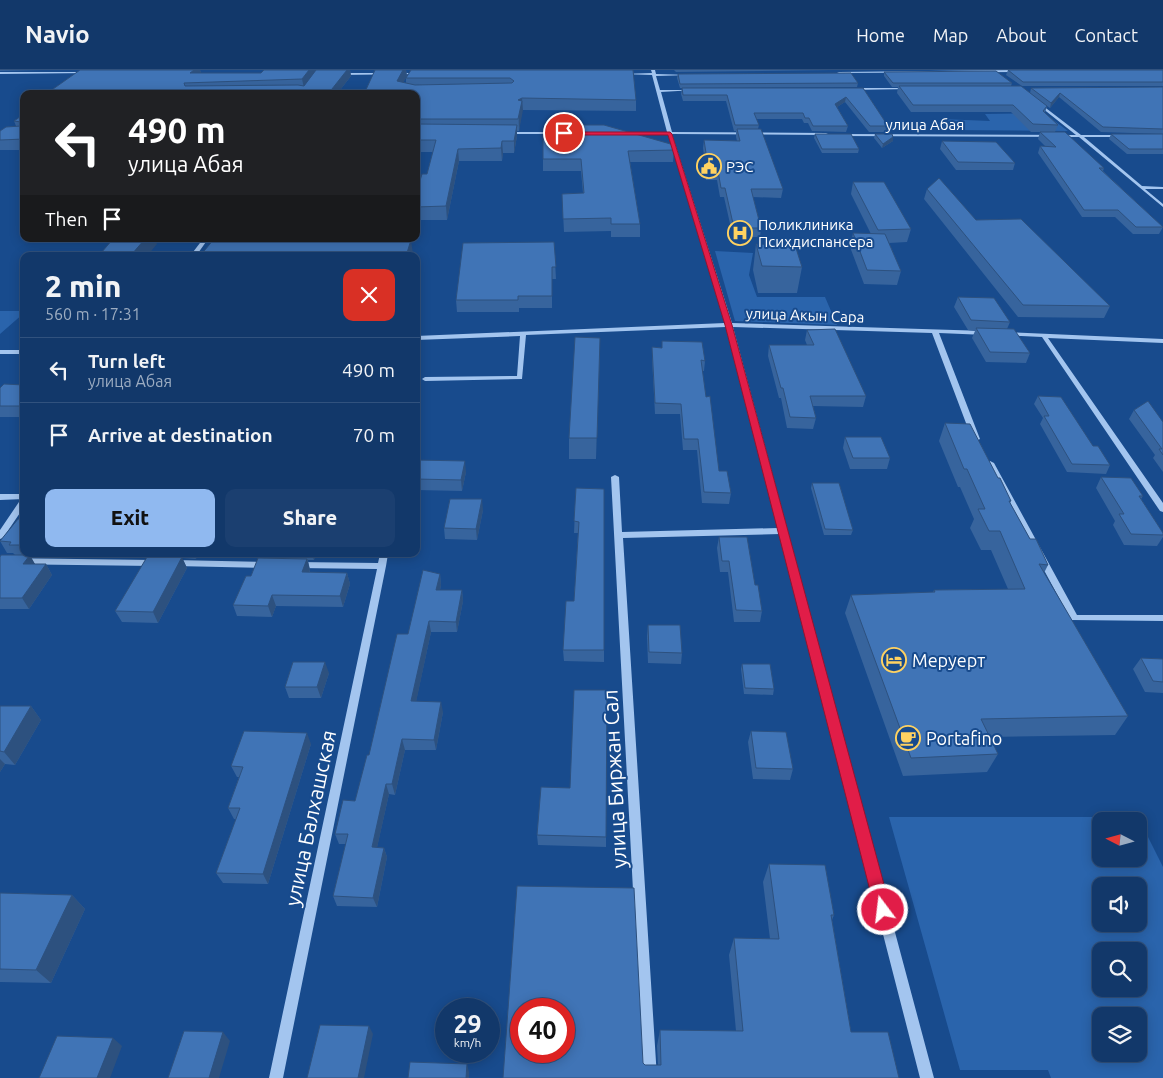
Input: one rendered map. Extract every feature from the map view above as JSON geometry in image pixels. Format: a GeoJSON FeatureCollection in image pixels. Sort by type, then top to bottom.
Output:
{"type":"FeatureCollection","features":[{"type":"Feature","properties":{"kind":"street"},"geometry":{"type":"LineString","coordinates":[[34,73],[39,70]]}},
{"type":"Feature","properties":{"kind":"street"},"geometry":{"type":"LineString","coordinates":[[64,73],[68,70]]}},
{"type":"Feature","properties":{"kind":"street"},"geometry":{"type":"LineString","coordinates":[[995,70],[1002,76]]}},
{"type":"Feature","properties":{"kind":"street"},"geometry":{"type":"LineString","coordinates":[[834,73],[1025,71]]}},
{"type":"Feature","properties":{"kind":"street"},"geometry":{"type":"LineString","coordinates":[[0,73],[93,73]]}},
{"type":"Feature","properties":{"kind":"street"},"geometry":{"type":"LineString","coordinates":[[653,73],[728,325],[927,1078]]}},
{"type":"Feature","properties":{"kind":"street"},"geometry":{"type":"LineString","coordinates":[[337,74],[422,74]]}},
{"type":"Feature","properties":{"kind":"street"},"geometry":{"type":"LineString","coordinates":[[407,82],[412,74]]}},
{"type":"Feature","properties":{"kind":"street"},"geometry":{"type":"LineString","coordinates":[[616,74],[692,74]]}},
{"type":"Feature","properties":{"kind":"street"},"geometry":{"type":"LineString","coordinates":[[846,89],[911,89]]}},
{"type":"Feature","properties":{"kind":"street"},"geometry":{"type":"LineString","coordinates":[[658,91],[696,90]]}},
{"type":"Feature","properties":{"kind":"street"},"geometry":{"type":"LineString","coordinates":[[1032,99],[1080,136],[1163,206]]}},
{"type":"Feature","properties":{"kind":"street"},"geometry":{"type":"LineString","coordinates":[[498,133],[574,133]]}},
{"type":"Feature","properties":{"kind":"street","name":"улица Абая"},"geometry":{"type":"LineString","coordinates":[[613,134],[1126,136]]}},
{"type":"Feature","properties":{"kind":"street"},"geometry":{"type":"LineString","coordinates":[[1141,187],[1163,188]]}},
{"type":"Feature","properties":{"kind":"street","name":"улица Акын Сара"},"geometry":{"type":"LineString","coordinates":[[420,338],[728,325],[1043,335],[1163,341]]}},
{"type":"Feature","properties":{"kind":"street"},"geometry":{"type":"LineString","coordinates":[[935,332],[981,447]]}},
{"type":"Feature","properties":{"kind":"street"},"geometry":{"type":"LineString","coordinates":[[425,379],[520,378],[523,334]]}},
{"type":"Feature","properties":{"kind":"street"},"geometry":{"type":"LineString","coordinates":[[1043,335],[1163,509]]}},
{"type":"Feature","properties":{"kind":"street"},"geometry":{"type":"LineString","coordinates":[[0,352],[20,352]]}},
{"type":"Feature","properties":{"kind":"street"},"geometry":{"type":"LineString","coordinates":[[986,456],[1074,618],[1163,618]]}},
{"type":"Feature","properties":{"kind":"street","name":"улица Биржан Сал"},"geometry":{"type":"LineString","coordinates":[[615,477],[650,1078]]}},
{"type":"Feature","properties":{"kind":"street"},"geometry":{"type":"LineString","coordinates":[[0,497],[20,496]]}},
{"type":"Feature","properties":{"kind":"street"},"geometry":{"type":"LineString","coordinates":[[0,536],[20,507]]}},
{"type":"Feature","properties":{"kind":"street"},"geometry":{"type":"LineString","coordinates":[[619,535],[783,531]]}},
{"type":"Feature","properties":{"kind":"street","name":"улица Балхашская"},"geometry":{"type":"LineString","coordinates":[[276,1078],[384,557]]}},
{"type":"Feature","properties":{"kind":"street"},"geometry":{"type":"LineString","coordinates":[[0,561],[274,565]]}},
{"type":"Feature","properties":{"kind":"street"},"geometry":{"type":"LineString","coordinates":[[284,565],[382,566]]}},
{"type":"Feature","properties":{"kind":"shaded area"},"geometry":{"type":"Polygon","coordinates":[[[1044,113],[1068,131],[948,130],[940,119],[990,121],[985,114],[1044,113]]]}},
{"type":"Feature","properties":{"kind":"shaded area"},"geometry":{"type":"Polygon","coordinates":[[[715,251],[753,253],[749,275],[757,297],[825,297],[837,325],[735,321],[715,251]]]}},
{"type":"Feature","properties":{"kind":"shaded area"},"geometry":{"type":"Polygon","coordinates":[[[0,311],[20,311],[20,316],[0,334],[0,311]]]}},
{"type":"Feature","properties":{"kind":"shaded area"},"geometry":{"type":"Polygon","coordinates":[[[889,817],[1092,817],[1092,868],[1148,868],[1148,837],[1163,867],[1163,1078],[1051,1078],[1048,1070],[960,1070],[889,817]]]}},
{"type":"Feature","properties":{"kind":"building"},"geometry":{"type":"Polygon","coordinates":[[[80,70],[194,70],[190,73],[261,73],[264,70],[309,70],[302,79],[184,83],[185,86],[304,86],[316,70],[347,70],[331,90],[52,90],[80,70]]]}},
{"type":"Feature","properties":{"kind":"building"},"geometry":{"type":"Polygon","coordinates":[[[375,70],[403,70],[397,81],[415,85],[512,83],[514,81],[510,78],[406,78],[411,70],[633,70],[636,100],[522,98],[518,100],[522,101],[518,119],[420,119],[420,90],[366,90],[375,70]]]}},
{"type":"Feature","properties":{"kind":"building"},"geometry":{"type":"Polygon","coordinates":[[[1008,70],[1163,70],[1163,82],[1023,82],[1008,70]]]}},
{"type":"Feature","properties":{"kind":"building"},"geometry":{"type":"Polygon","coordinates":[[[996,71],[1012,83],[893,83],[884,72],[996,71]]]}},
{"type":"Feature","properties":{"kind":"building"},"geometry":{"type":"Polygon","coordinates":[[[851,73],[858,83],[680,84],[678,74],[851,73]]]}},
{"type":"Feature","properties":{"kind":"building"},"geometry":{"type":"Polygon","coordinates":[[[899,86],[1021,86],[1047,106],[1043,111],[1058,125],[1033,124],[1013,105],[913,105],[899,86]]]}},
{"type":"Feature","properties":{"kind":"building"},"geometry":{"type":"Polygon","coordinates":[[[1163,87],[1163,129],[1103,127],[1060,93],[1051,103],[1031,88],[1163,87]]]}},
{"type":"Feature","properties":{"kind":"building"},"geometry":{"type":"Polygon","coordinates":[[[682,88],[863,88],[888,126],[870,126],[846,97],[835,104],[848,126],[813,126],[809,118],[805,118],[803,113],[754,113],[759,125],[735,125],[727,95],[683,95],[682,88]]]}},
{"type":"Feature","properties":{"kind":"building"},"geometry":{"type":"Polygon","coordinates":[[[420,124],[517,125],[514,141],[502,141],[501,148],[458,149],[446,206],[420,207],[420,181],[422,174],[427,174],[436,140],[420,140],[420,124]]]}},
{"type":"Feature","properties":{"kind":"building"},"geometry":{"type":"Polygon","coordinates":[[[558,125],[604,125],[674,145],[674,150],[628,151],[640,224],[611,224],[611,218],[563,219],[562,194],[584,193],[581,159],[543,159],[543,134],[557,134],[558,125]]]}},
{"type":"Feature","properties":{"kind":"building"},"geometry":{"type":"Polygon","coordinates":[[[20,126],[20,139],[0,140],[0,131],[6,127],[20,126]]]}},
{"type":"Feature","properties":{"kind":"building"},"geometry":{"type":"Polygon","coordinates":[[[737,129],[761,129],[783,189],[751,189],[761,228],[734,228],[725,188],[721,188],[718,171],[707,171],[704,140],[740,141],[737,129]]]}},
{"type":"Feature","properties":{"kind":"building"},"geometry":{"type":"Polygon","coordinates":[[[1040,132],[1065,132],[1104,168],[1099,168],[1163,227],[1136,227],[1118,210],[1084,210],[1040,146],[1056,147],[1040,132]]]}},
{"type":"Feature","properties":{"kind":"building"},"geometry":{"type":"Polygon","coordinates":[[[815,134],[851,134],[859,149],[822,149],[815,134]]]}},
{"type":"Feature","properties":{"kind":"building"},"geometry":{"type":"Polygon","coordinates":[[[875,134],[892,134],[893,137],[883,144],[875,134]]]}},
{"type":"Feature","properties":{"kind":"building"},"geometry":{"type":"Polygon","coordinates":[[[1111,134],[1163,134],[1163,149],[1129,149],[1111,134]]]}},
{"type":"Feature","properties":{"kind":"building"},"geometry":{"type":"Polygon","coordinates":[[[942,141],[996,142],[1015,163],[958,162],[942,141]]]}},
{"type":"Feature","properties":{"kind":"building"},"geometry":{"type":"Polygon","coordinates":[[[939,178],[976,220],[1021,219],[1110,306],[1023,305],[927,189],[939,178]]]}},
{"type":"Feature","properties":{"kind":"building"},"geometry":{"type":"Polygon","coordinates":[[[853,182],[884,182],[911,229],[878,230],[853,182]]]}},
{"type":"Feature","properties":{"kind":"building"},"geometry":{"type":"Polygon","coordinates":[[[853,233],[885,234],[901,271],[867,270],[853,233]]]}},
{"type":"Feature","properties":{"kind":"building"},"geometry":{"type":"Polygon","coordinates":[[[110,242],[142,242],[134,252],[102,252],[110,242]]]}},
{"type":"Feature","properties":{"kind":"building"},"geometry":{"type":"Polygon","coordinates":[[[212,242],[410,242],[407,252],[203,252],[212,242]]]}},
{"type":"Feature","properties":{"kind":"building"},"geometry":{"type":"Polygon","coordinates":[[[554,242],[556,267],[552,267],[552,296],[518,296],[518,300],[456,300],[463,243],[554,242]]]}},
{"type":"Feature","properties":{"kind":"building"},"geometry":{"type":"Polygon","coordinates":[[[756,244],[795,245],[802,267],[762,266],[756,244]]]}},
{"type":"Feature","properties":{"kind":"building"},"geometry":{"type":"Polygon","coordinates":[[[958,297],[994,298],[1010,322],[971,320],[958,297]]]}},
{"type":"Feature","properties":{"kind":"building"},"geometry":{"type":"Polygon","coordinates":[[[976,328],[1014,329],[1030,353],[990,352],[976,328]]]}},
{"type":"Feature","properties":{"kind":"building"},"geometry":{"type":"Polygon","coordinates":[[[835,329],[866,396],[810,396],[816,418],[790,417],[769,345],[814,345],[807,330],[835,329]]]}},
{"type":"Feature","properties":{"kind":"building"},"geometry":{"type":"Polygon","coordinates":[[[575,337],[600,338],[597,438],[569,438],[575,337]]]}},
{"type":"Feature","properties":{"kind":"building"},"geometry":{"type":"Polygon","coordinates":[[[662,341],[702,342],[705,361],[701,360],[706,397],[710,396],[719,471],[727,471],[731,493],[704,492],[698,439],[684,439],[681,404],[655,403],[652,347],[662,348],[662,341]]]}},
{"type":"Feature","properties":{"kind":"building"},"geometry":{"type":"Polygon","coordinates":[[[4,384],[20,385],[20,406],[0,406],[0,388],[4,384]]]}},
{"type":"Feature","properties":{"kind":"building"},"geometry":{"type":"Polygon","coordinates":[[[1038,396],[1061,397],[1093,446],[1098,446],[1110,465],[1072,464],[1044,416],[1049,416],[1038,396]]]}},
{"type":"Feature","properties":{"kind":"building"},"geometry":{"type":"Polygon","coordinates":[[[1148,401],[1163,422],[1163,455],[1159,449],[1162,449],[1134,410],[1148,401]]]}},
{"type":"Feature","properties":{"kind":"building"},"geometry":{"type":"Polygon","coordinates":[[[945,423],[970,424],[998,478],[1000,478],[1011,501],[1009,501],[1030,539],[1036,539],[1048,565],[1039,564],[1128,716],[981,719],[998,754],[911,758],[851,595],[935,592],[934,590],[1025,589],[1000,531],[989,531],[978,509],[985,509],[967,469],[964,469],[945,423]]]}},
{"type":"Feature","properties":{"kind":"building"},"geometry":{"type":"Polygon","coordinates":[[[845,437],[881,437],[890,458],[853,458],[845,437]]]}},
{"type":"Feature","properties":{"kind":"building"},"geometry":{"type":"Polygon","coordinates":[[[420,460],[465,461],[461,480],[420,479],[420,460]]]}},
{"type":"Feature","properties":{"kind":"building"},"geometry":{"type":"Polygon","coordinates":[[[1101,477],[1131,478],[1143,496],[1139,496],[1163,535],[1131,534],[1119,514],[1124,514],[1101,477]]]}},
{"type":"Feature","properties":{"kind":"building"},"geometry":{"type":"Polygon","coordinates":[[[812,483],[839,483],[853,530],[825,529],[812,483]]]}},
{"type":"Feature","properties":{"kind":"building"},"geometry":{"type":"Polygon","coordinates":[[[576,488],[604,489],[604,650],[563,650],[566,601],[574,601],[579,522],[574,521],[576,488]]]}},
{"type":"Feature","properties":{"kind":"building"},"geometry":{"type":"Polygon","coordinates":[[[450,499],[482,499],[476,529],[444,528],[450,499]]]}},
{"type":"Feature","properties":{"kind":"building"},"geometry":{"type":"Polygon","coordinates":[[[20,519],[20,545],[9,545],[11,542],[0,541],[20,519]]]}},
{"type":"Feature","properties":{"kind":"building"},"geometry":{"type":"Polygon","coordinates":[[[719,537],[747,537],[755,585],[758,585],[762,611],[736,610],[729,561],[722,561],[719,537]]]}},
{"type":"Feature","properties":{"kind":"building"},"geometry":{"type":"Polygon","coordinates":[[[1,555],[20,555],[20,557],[28,557],[23,564],[46,564],[22,598],[0,598],[1,555]]]}},
{"type":"Feature","properties":{"kind":"building"},"geometry":{"type":"Polygon","coordinates":[[[147,557],[182,557],[153,612],[115,611],[147,557]]]}},
{"type":"Feature","properties":{"kind":"building"},"geometry":{"type":"Polygon","coordinates":[[[258,558],[307,559],[302,572],[347,573],[340,596],[272,595],[268,606],[233,605],[246,576],[251,576],[258,558]]]}},
{"type":"Feature","properties":{"kind":"building"},"geometry":{"type":"Polygon","coordinates":[[[423,570],[440,574],[436,590],[462,590],[456,622],[429,621],[411,701],[441,702],[434,740],[402,739],[392,784],[386,784],[372,847],[384,848],[373,898],[333,896],[348,834],[335,834],[343,800],[355,801],[367,755],[369,755],[397,634],[408,634],[423,570]]]}},
{"type":"Feature","properties":{"kind":"building"},"geometry":{"type":"Polygon","coordinates":[[[648,625],[680,625],[682,653],[649,652],[648,625]]]}},
{"type":"Feature","properties":{"kind":"building"},"geometry":{"type":"Polygon","coordinates":[[[1141,658],[1163,659],[1163,682],[1153,681],[1141,658]]]}},
{"type":"Feature","properties":{"kind":"building"},"geometry":{"type":"Polygon","coordinates":[[[293,662],[325,662],[317,687],[285,687],[293,662]]]}},
{"type":"Feature","properties":{"kind":"building"},"geometry":{"type":"Polygon","coordinates":[[[742,664],[770,664],[774,689],[745,688],[742,664]]]}},
{"type":"Feature","properties":{"kind":"building"},"geometry":{"type":"Polygon","coordinates":[[[574,690],[607,690],[606,837],[537,835],[541,787],[570,788],[574,690]]]}},
{"type":"Feature","properties":{"kind":"building"},"geometry":{"type":"Polygon","coordinates":[[[0,706],[31,706],[4,752],[0,751],[0,706]]]}},
{"type":"Feature","properties":{"kind":"building"},"geometry":{"type":"Polygon","coordinates":[[[244,731],[307,733],[263,874],[216,873],[240,808],[228,808],[243,767],[231,766],[244,731]]]}},
{"type":"Feature","properties":{"kind":"building"},"geometry":{"type":"Polygon","coordinates":[[[751,731],[786,732],[793,769],[756,768],[751,731]]]}},
{"type":"Feature","properties":{"kind":"building"},"geometry":{"type":"Polygon","coordinates":[[[769,864],[825,865],[834,915],[831,915],[851,1032],[888,1032],[899,1078],[503,1078],[517,886],[634,888],[643,1063],[645,1065],[661,1065],[660,1030],[743,1031],[734,938],[779,939],[769,864]]]}},
{"type":"Feature","properties":{"kind":"building"},"geometry":{"type":"Polygon","coordinates":[[[0,893],[72,895],[36,970],[0,969],[0,893]]]}},
{"type":"Feature","properties":{"kind":"building"},"geometry":{"type":"Polygon","coordinates":[[[320,1025],[369,1026],[358,1078],[307,1078],[320,1025]]]}},
{"type":"Feature","properties":{"kind":"building"},"geometry":{"type":"Polygon","coordinates":[[[184,1031],[223,1032],[209,1078],[168,1078],[184,1031]]]}},
{"type":"Feature","properties":{"kind":"building"},"geometry":{"type":"Polygon","coordinates":[[[57,1036],[113,1038],[97,1078],[39,1078],[57,1036]]]}},
{"type":"Feature","properties":{"kind":"building"},"geometry":{"type":"Polygon","coordinates":[[[410,1062],[467,1064],[466,1078],[408,1078],[410,1062]]]}},
{"type":"Feature","properties":{"kind":"place","name":"РЭС"},"geometry":{"type":"Point","coordinates":[709,166]}},
{"type":"Feature","properties":{"kind":"place","name":"Поликлиника Психдиспансера"},"geometry":{"type":"Point","coordinates":[740,233]}},
{"type":"Feature","properties":{"kind":"place","name":"Меруерт"},"geometry":{"type":"Point","coordinates":[894,660]}},
{"type":"Feature","properties":{"kind":"place","name":"Portafino"},"geometry":{"type":"Point","coordinates":[908,738]}},
{"type":"Feature","properties":{"kind":"route"},"geometry":{"type":"LineString","coordinates":[[564,133],[670,134],[728,325],[883,910]]}}]}
